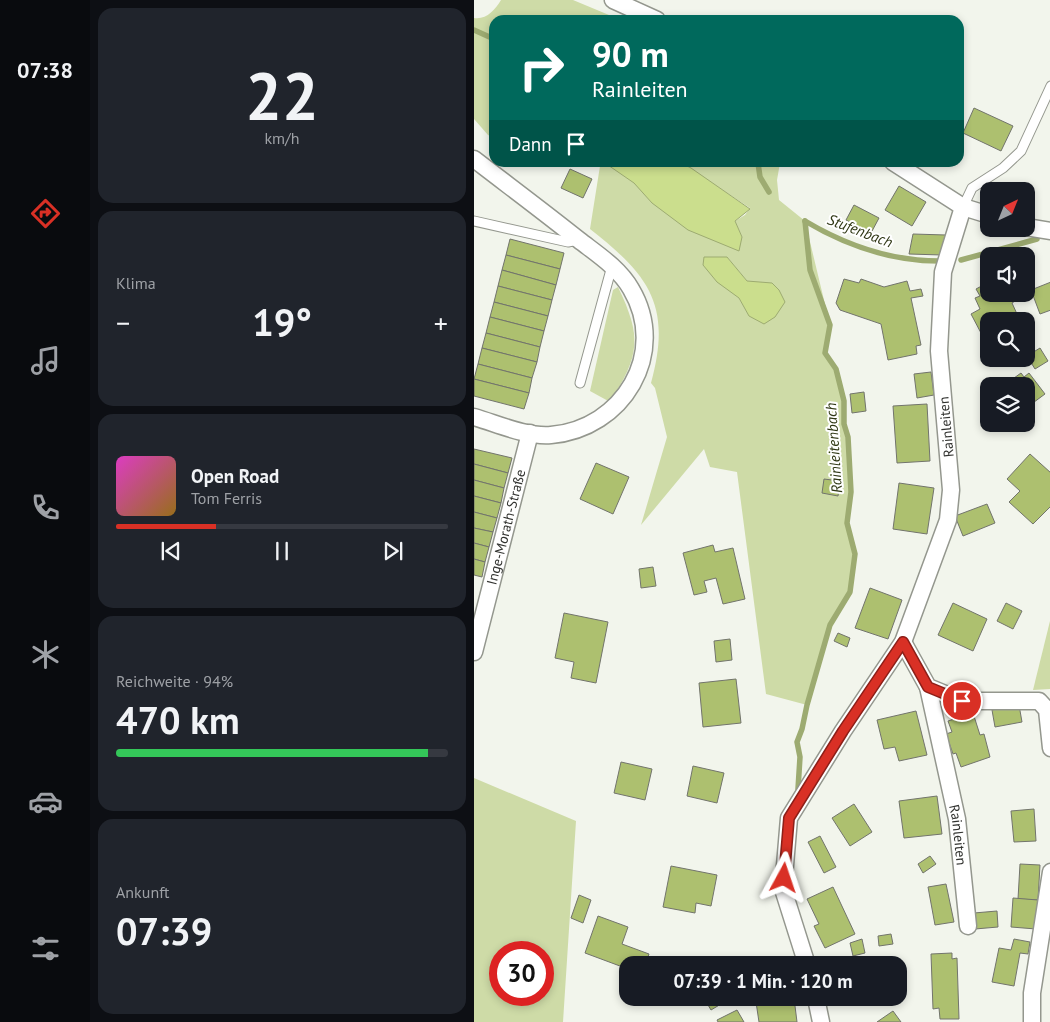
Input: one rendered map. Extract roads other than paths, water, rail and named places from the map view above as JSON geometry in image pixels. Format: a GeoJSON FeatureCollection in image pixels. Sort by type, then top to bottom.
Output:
{"type":"FeatureCollection","features":[{"type":"Feature","properties":{"kind":"street"},"geometry":{"type":"LineString","coordinates":[[613,0],[646,15]]}},
{"type":"Feature","properties":{"kind":"street"},"geometry":{"type":"LineString","coordinates":[[474,159],[612,266],[630,288],[639,305],[643,322],[642,359],[634,381],[617,406],[593,424],[581,429],[550,435],[530,433],[474,417]]}},
{"type":"Feature","properties":{"kind":"street"},"geometry":{"type":"LineString","coordinates":[[901,167],[963,207],[980,212]]}},
{"type":"Feature","properties":{"kind":"street","name":"Rainleiten"},"geometry":{"type":"LineString","coordinates":[[804,956],[783,890],[789,818],[843,731],[903,642],[948,520],[951,490],[940,351],[943,272],[963,207]]}},
{"type":"Feature","properties":{"kind":"street"},"geometry":{"type":"LineString","coordinates":[[1035,229],[1050,232]]}},
{"type":"Feature","properties":{"kind":"street","name":"Inge-Morath-Straße"},"geometry":{"type":"LineString","coordinates":[[474,652],[530,433]]}},
{"type":"Feature","properties":{"kind":"street","name":"Rainleiten"},"geometry":{"type":"LineString","coordinates":[[903,642],[928,687],[957,819],[968,926]]}},
{"type":"Feature","properties":{"kind":"street"},"geometry":{"type":"LineString","coordinates":[[928,687],[962,701],[1038,701],[1047,710],[1050,748]]}},
{"type":"Feature","properties":{"kind":"street"},"geometry":{"type":"LineString","coordinates":[[1032,1022],[1032,993],[1050,872]]}},
{"type":"Feature","properties":{"kind":"street"},"geometry":{"type":"LineString","coordinates":[[818,1006],[821,1022]]}},
{"type":"Feature","properties":{"kind":"lane"},"geometry":{"type":"LineString","coordinates":[[963,207],[972,188],[1003,168],[1021,151],[1050,86]]}},
{"type":"Feature","properties":{"kind":"lane"},"geometry":{"type":"LineString","coordinates":[[474,221],[568,242],[578,240]]}},
{"type":"Feature","properties":{"kind":"lane"},"geometry":{"type":"LineString","coordinates":[[580,383],[612,266]]}},
{"type":"Feature","properties":{"kind":"waterway","name":"Stufenbach"},"geometry":{"type":"LineString","coordinates":[[474,30],[489,37]]}},
{"type":"Feature","properties":{"kind":"waterway","name":"Stufenbach"},"geometry":{"type":"LineString","coordinates":[[759,167],[760,177],[769,192]]}},
{"type":"Feature","properties":{"kind":"waterway","name":"Stufenbach"},"geometry":{"type":"LineString","coordinates":[[805,221],[837,238],[869,250],[903,258],[939,261]]}},
{"type":"Feature","properties":{"kind":"waterway","name":"Rainleitenbach"},"geometry":{"type":"LineString","coordinates":[[798,789],[800,757],[797,742],[830,625],[850,592],[855,554],[847,523],[851,492],[848,437],[844,424],[844,401],[836,369],[825,353],[830,325],[810,270],[805,221]]}},
{"type":"Feature","properties":{"kind":"waterway","name":"Stufenbach"},"geometry":{"type":"LineString","coordinates":[[961,260],[1037,239]]}}]}
